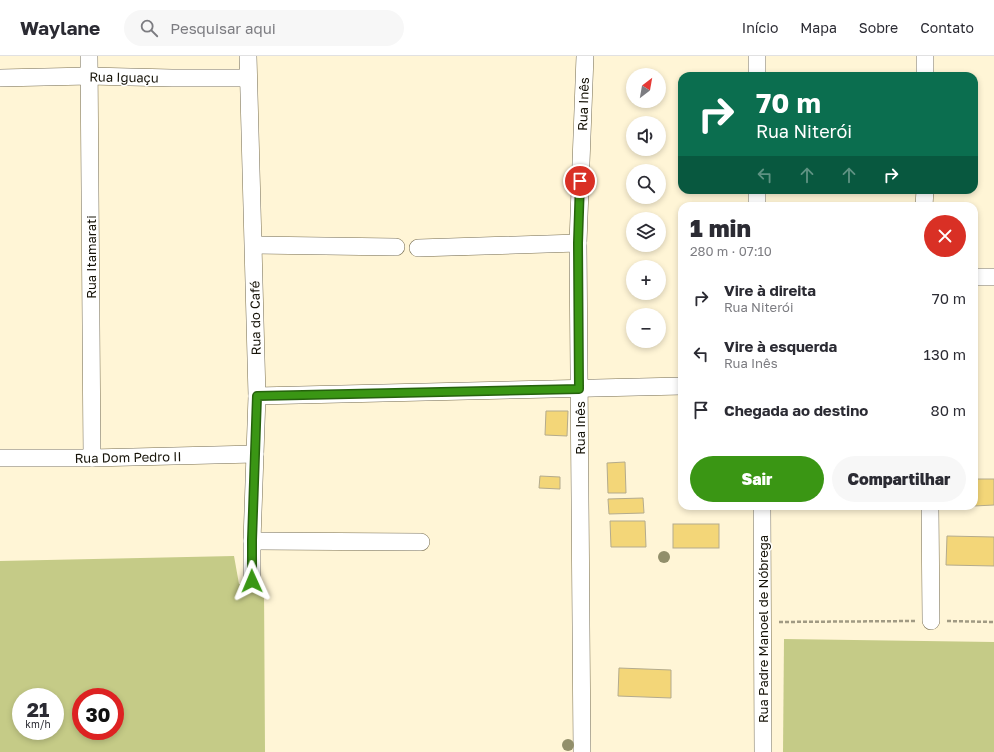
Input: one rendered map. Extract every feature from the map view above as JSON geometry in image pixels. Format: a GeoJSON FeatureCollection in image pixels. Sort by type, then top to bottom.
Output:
{"type":"FeatureCollection","features":[{"type":"Feature","properties":{"kind":"street","name":"Rua Itamarati"},"geometry":{"type":"LineString","coordinates":[[89,56],[92,458]]}},
{"type":"Feature","properties":{"kind":"street","name":"Rua do Café"},"geometry":{"type":"LineString","coordinates":[[248,56],[257,396],[252,581]]}},
{"type":"Feature","properties":{"kind":"street","name":"Rua Inês"},"geometry":{"type":"LineString","coordinates":[[582,752],[578,243],[585,56]]}},
{"type":"Feature","properties":{"kind":"street"},"geometry":{"type":"LineString","coordinates":[[757,56],[757,72]]}},
{"type":"Feature","properties":{"kind":"street"},"geometry":{"type":"LineString","coordinates":[[925,56],[925,72]]}},
{"type":"Feature","properties":{"kind":"street","name":"Rua Iguaçu"},"geometry":{"type":"LineString","coordinates":[[0,78],[89,76],[248,78]]}},
{"type":"Feature","properties":{"kind":"street"},"geometry":{"type":"LineString","coordinates":[[418,248],[578,243]]}},
{"type":"Feature","properties":{"kind":"street"},"geometry":{"type":"LineString","coordinates":[[254,245],[396,247]]}},
{"type":"Feature","properties":{"kind":"street"},"geometry":{"type":"LineString","coordinates":[[978,277],[994,277]]}},
{"type":"Feature","properties":{"kind":"street"},"geometry":{"type":"LineString","coordinates":[[257,396],[678,386]]}},
{"type":"Feature","properties":{"kind":"street","name":"Rua Dom Pedro II"},"geometry":{"type":"LineString","coordinates":[[0,458],[92,458],[255,454]]}},
{"type":"Feature","properties":{"kind":"street","name":"Rua Padre Manoel de Nóbrega"},"geometry":{"type":"LineString","coordinates":[[762,510],[763,752]]}},
{"type":"Feature","properties":{"kind":"street"},"geometry":{"type":"LineString","coordinates":[[930,510],[931,621]]}},
{"type":"Feature","properties":{"kind":"street"},"geometry":{"type":"LineString","coordinates":[[252,540],[421,542]]}},
{"type":"Feature","properties":{"kind":"path"},"geometry":{"type":"LineString","coordinates":[[763,622],[994,622]]}},
{"type":"Feature","properties":{"kind":"green space"},"geometry":{"type":"Polygon","coordinates":[[[234,556],[239,584],[264,587],[265,752],[0,752],[0,561],[234,556]]]}},
{"type":"Feature","properties":{"kind":"green space"},"geometry":{"type":"Polygon","coordinates":[[[784,639],[994,642],[994,752],[783,752],[784,639]]]}},
{"type":"Feature","properties":{"kind":"building"},"geometry":{"type":"Polygon","coordinates":[[[546,411],[568,411],[567,436],[545,435],[546,411]]]}},
{"type":"Feature","properties":{"kind":"building"},"geometry":{"type":"Polygon","coordinates":[[[625,462],[626,493],[608,493],[607,463],[625,462]]]}},
{"type":"Feature","properties":{"kind":"building"},"geometry":{"type":"Polygon","coordinates":[[[540,476],[560,477],[560,489],[539,488],[540,476]]]}},
{"type":"Feature","properties":{"kind":"building"},"geometry":{"type":"Polygon","coordinates":[[[978,479],[994,479],[994,505],[978,506],[978,479]]]}},
{"type":"Feature","properties":{"kind":"building"},"geometry":{"type":"Polygon","coordinates":[[[643,498],[644,513],[609,514],[608,499],[643,498]]]}},
{"type":"Feature","properties":{"kind":"building"},"geometry":{"type":"Polygon","coordinates":[[[610,521],[645,521],[646,547],[611,547],[610,521]]]}},
{"type":"Feature","properties":{"kind":"building"},"geometry":{"type":"Polygon","coordinates":[[[673,524],[719,524],[719,548],[673,548],[673,524]]]}},
{"type":"Feature","properties":{"kind":"building"},"geometry":{"type":"Polygon","coordinates":[[[947,536],[994,537],[994,566],[946,565],[947,536]]]}},
{"type":"Feature","properties":{"kind":"building"},"geometry":{"type":"Polygon","coordinates":[[[619,668],[671,670],[671,698],[618,696],[619,668]]]}},
{"type":"Feature","properties":{"kind":"route"},"geometry":{"type":"LineString","coordinates":[[252,581],[257,396],[579,389],[578,243],[580,181]]}}]}
